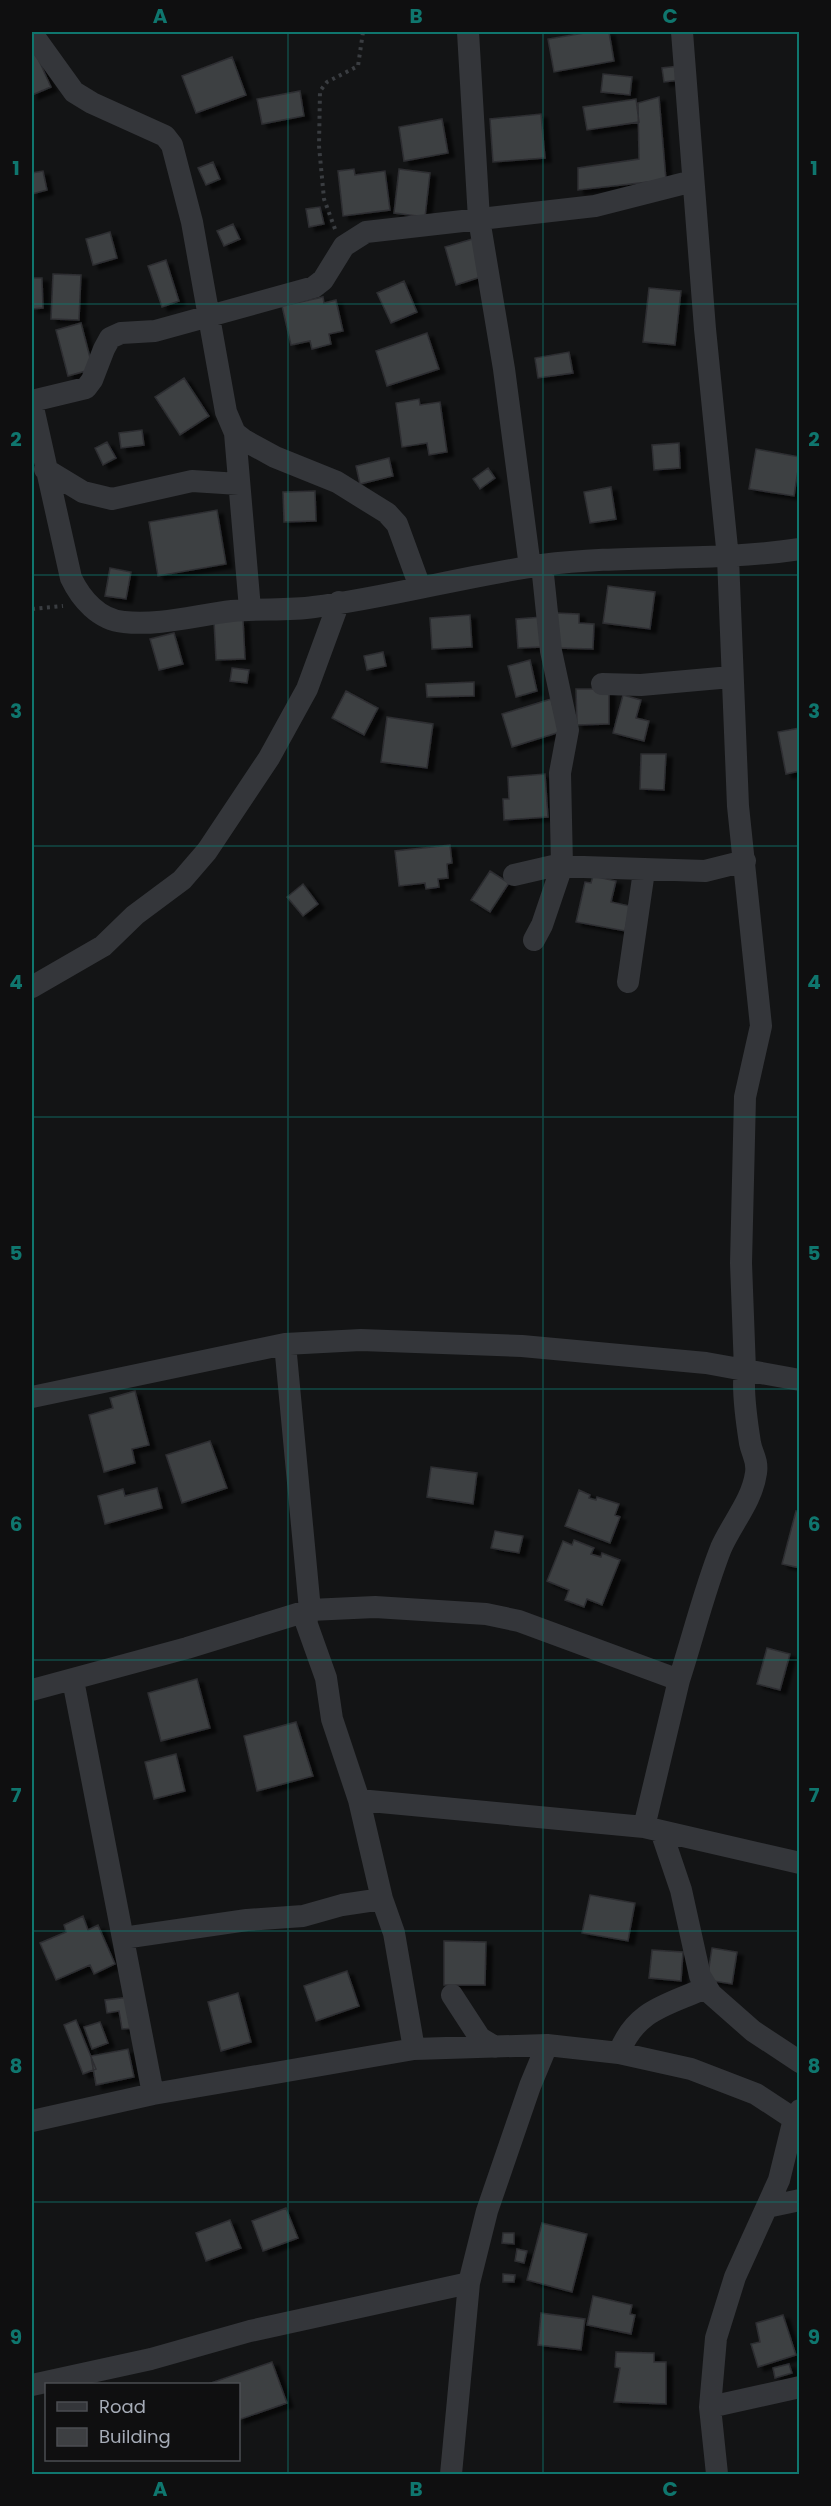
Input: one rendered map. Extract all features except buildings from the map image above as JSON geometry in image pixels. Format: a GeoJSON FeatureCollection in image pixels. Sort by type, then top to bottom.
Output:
{"type":"FeatureCollection","features":[{"type":"Feature","properties":{"kind":"street"},"geometry":{"type":"LineString","coordinates":[[468,32],[479,219],[536,566],[568,730],[560,773],[562,866],[542,925],[534,940]]}},
{"type":"Feature","properties":{"kind":"street"},"geometry":{"type":"LineString","coordinates":[[682,32],[705,329],[728,558],[731,678],[738,806],[762,1026],[744,1097],[741,1263],[745,1370],[742,1387],[747,1401],[751,1446],[757,1458],[756,1476],[747,1501],[721,1547],[679,1680],[653,1829],[681,1890],[700,1976],[711,1995],[753,2031],[800,2062]]}},
{"type":"Feature","properties":{"kind":"street"},"geometry":{"type":"LineString","coordinates":[[33,35],[74,92],[92,103],[165,136],[172,145],[184,185],[226,412],[235,433],[250,609]]}},
{"type":"Feature","properties":{"kind":"street"},"geometry":{"type":"LineString","coordinates":[[693,181],[607,204],[366,232],[344,246],[323,280],[314,287],[155,331],[121,333],[110,338],[92,380],[86,388],[32,402],[45,469],[71,578],[88,603],[107,618],[123,622],[159,621],[250,609],[312,608],[536,566],[593,559],[728,558],[800,549]]}},
{"type":"Feature","properties":{"kind":"street"},"geometry":{"type":"LineString","coordinates":[[235,433],[275,457],[337,482],[387,513],[397,524],[420,587]]}},
{"type":"Feature","properties":{"kind":"street"},"geometry":{"type":"LineString","coordinates":[[45,469],[83,492],[112,499],[192,481],[239,484]]}},
{"type":"Feature","properties":{"kind":"street"},"geometry":{"type":"LineString","coordinates":[[32,987],[103,946],[135,915],[182,880],[207,851],[269,758],[307,689],[339,602]]}},
{"type":"Feature","properties":{"kind":"street"},"geometry":{"type":"LineString","coordinates":[[602,684],[641,686],[731,678]]}},
{"type":"Feature","properties":{"kind":"street"},"geometry":{"type":"LineString","coordinates":[[514,875],[529,870],[562,866],[644,871],[705,871],[744,861]]}},
{"type":"Feature","properties":{"kind":"street"},"geometry":{"type":"LineString","coordinates":[[628,982],[644,871]]}},
{"type":"Feature","properties":{"kind":"street"},"geometry":{"type":"LineString","coordinates":[[32,1397],[285,1344],[361,1340],[450,1341],[706,1363],[800,1380]]}},
{"type":"Feature","properties":{"kind":"street"},"geometry":{"type":"LineString","coordinates":[[285,1344],[310,1610],[306,1622],[326,1678],[332,1719],[360,1800],[381,1899],[394,1933],[414,2049]]}},
{"type":"Feature","properties":{"kind":"street"},"geometry":{"type":"LineString","coordinates":[[32,1690],[310,1610],[375,1607],[486,1614],[519,1621],[679,1680]]}},
{"type":"Feature","properties":{"kind":"street"},"geometry":{"type":"LineString","coordinates":[[73,1680],[153,2094]]}},
{"type":"Feature","properties":{"kind":"street"},"geometry":{"type":"LineString","coordinates":[[360,1800],[653,1829],[800,1863]]}},
{"type":"Feature","properties":{"kind":"street"},"geometry":{"type":"LineString","coordinates":[[123,1938],[247,1920],[303,1916],[342,1905],[381,1899]]}},
{"type":"Feature","properties":{"kind":"street"},"geometry":{"type":"LineString","coordinates":[[620,2053],[639,2022],[662,2004],[707,1987]]}},
{"type":"Feature","properties":{"kind":"street"},"geometry":{"type":"LineString","coordinates":[[452,1995],[480,2038],[495,2047]]}},
{"type":"Feature","properties":{"kind":"street"},"geometry":{"type":"LineString","coordinates":[[32,2121],[153,2094],[414,2049],[547,2045],[620,2053],[691,2069],[756,2094],[797,2114],[783,2167],[735,2277],[716,2338],[710,2408],[717,2475]]}},
{"type":"Feature","properties":{"kind":"street"},"geometry":{"type":"LineString","coordinates":[[451,2475],[469,2283],[488,2211],[530,2086],[547,2045]]}},
{"type":"Feature","properties":{"kind":"street"},"geometry":{"type":"LineString","coordinates":[[783,2167],[800,2190]]}},
{"type":"Feature","properties":{"kind":"street"},"geometry":{"type":"LineString","coordinates":[[767,2207],[800,2200]]}},
{"type":"Feature","properties":{"kind":"street"},"geometry":{"type":"LineString","coordinates":[[32,2385],[151,2359],[250,2331],[469,2283]]}},
{"type":"Feature","properties":{"kind":"street"},"geometry":{"type":"LineString","coordinates":[[710,2408],[800,2387]]}},
{"type":"Feature","properties":{"kind":"path"},"geometry":{"type":"LineString","coordinates":[[344,246],[324,199],[319,146],[320,91],[327,82],[358,66],[363,32]]}},
{"type":"Feature","properties":{"kind":"path"},"geometry":{"type":"LineString","coordinates":[[32,609],[88,603]]}}]}
